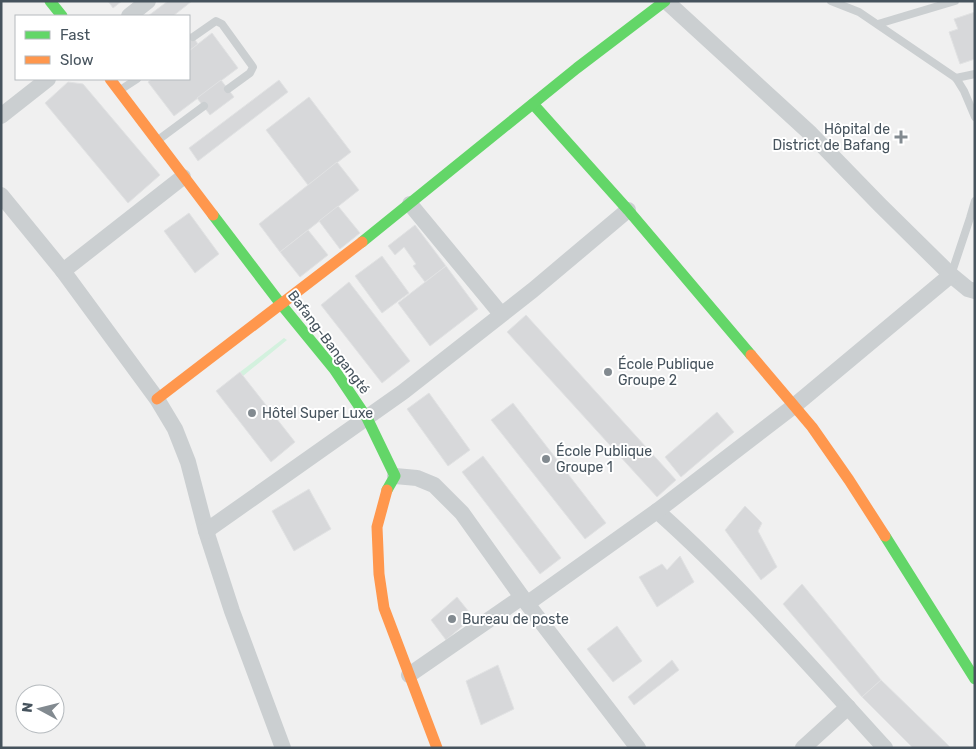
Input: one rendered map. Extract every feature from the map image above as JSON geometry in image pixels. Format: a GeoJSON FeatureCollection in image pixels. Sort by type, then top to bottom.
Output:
{"type":"FeatureCollection","features":[{"type":"Feature","properties":{"kind":"street"},"geometry":{"type":"LineString","coordinates":[[50,1],[61,15]]}},
{"type":"Feature","properties":{"kind":"street"},"geometry":{"type":"LineString","coordinates":[[129,15],[148,1]]}},
{"type":"Feature","properties":{"kind":"street"},"geometry":{"type":"LineString","coordinates":[[157,399],[410,204],[533,104],[666,1],[811,134],[880,206],[951,274],[968,289],[975,291]]}},
{"type":"Feature","properties":{"kind":"street"},"geometry":{"type":"LineString","coordinates":[[1,116],[47,80]]}},
{"type":"Feature","properties":{"kind":"street","name":"Bafang-Bangangté"},"geometry":{"type":"LineString","coordinates":[[111,80],[280,303],[334,369],[367,418],[395,476]]}},
{"type":"Feature","properties":{"kind":"street"},"geometry":{"type":"LineString","coordinates":[[533,104],[628,210],[823,441],[975,679]]}},
{"type":"Feature","properties":{"kind":"street"},"geometry":{"type":"LineString","coordinates":[[63,271],[183,177]]}},
{"type":"Feature","properties":{"kind":"street"},"geometry":{"type":"LineString","coordinates":[[1,195],[63,271],[157,399],[175,429],[188,462],[206,531],[232,611],[283,748]]}},
{"type":"Feature","properties":{"kind":"street"},"geometry":{"type":"LineString","coordinates":[[410,204],[501,314]]}},
{"type":"Feature","properties":{"kind":"street"},"geometry":{"type":"LineString","coordinates":[[206,531],[403,392],[533,290],[628,210]]}},
{"type":"Feature","properties":{"kind":"street"},"geometry":{"type":"LineString","coordinates":[[409,675],[657,511],[794,406],[951,274]]}},
{"type":"Feature","properties":{"kind":"street"},"geometry":{"type":"LineString","coordinates":[[436,748],[384,608],[379,574],[378,527],[385,494],[395,476],[416,478],[434,485],[462,512],[525,600],[638,748]]}},
{"type":"Feature","properties":{"kind":"street"},"geometry":{"type":"LineString","coordinates":[[657,511],[743,592],[885,748]]}},
{"type":"Feature","properties":{"kind":"street"},"geometry":{"type":"LineString","coordinates":[[803,748],[848,707]]}},
{"type":"Feature","properties":{"kind":"lane"},"geometry":{"type":"LineString","coordinates":[[831,1],[859,12],[956,78],[975,117]]}},
{"type":"Feature","properties":{"kind":"lane"},"geometry":{"type":"LineString","coordinates":[[878,24],[955,1]]}},
{"type":"Feature","properties":{"kind":"lane"},"geometry":{"type":"LineString","coordinates":[[193,37],[216,21],[222,24],[253,66],[250,73],[228,89]]}},
{"type":"Feature","properties":{"kind":"lane"},"geometry":{"type":"LineString","coordinates":[[956,78],[975,74]]}},
{"type":"Feature","properties":{"kind":"lane"},"geometry":{"type":"LineString","coordinates":[[119,91],[136,80]]}},
{"type":"Feature","properties":{"kind":"lane"},"geometry":{"type":"LineString","coordinates":[[156,141],[204,106]]}},
{"type":"Feature","properties":{"kind":"lane"},"geometry":{"type":"LineString","coordinates":[[951,274],[975,201]]}},
{"type":"Feature","properties":{"kind":"green space"},"geometry":{"type":"Polygon","coordinates":[[[284,338],[287,340],[243,376],[240,372],[284,338]]]}},
{"type":"Feature","properties":{"kind":"building"},"geometry":{"type":"Polygon","coordinates":[[[108,1],[122,1],[113,8],[108,1]]]}},
{"type":"Feature","properties":{"kind":"building"},"geometry":{"type":"Polygon","coordinates":[[[168,1],[192,1],[174,15],[149,15],[168,1]]]}},
{"type":"Feature","properties":{"kind":"building"},"geometry":{"type":"Polygon","coordinates":[[[975,12],[975,59],[960,64],[949,32],[958,29],[954,19],[975,12]]]}},
{"type":"Feature","properties":{"kind":"building"},"geometry":{"type":"Polygon","coordinates":[[[190,33],[198,44],[190,50],[190,33]]]}},
{"type":"Feature","properties":{"kind":"building"},"geometry":{"type":"Polygon","coordinates":[[[212,33],[238,68],[174,116],[148,82],[151,80],[190,80],[190,50],[212,33]]]}},
{"type":"Feature","properties":{"kind":"building"},"geometry":{"type":"Polygon","coordinates":[[[221,80],[234,97],[210,115],[197,98],[221,80]]]}},
{"type":"Feature","properties":{"kind":"building"},"geometry":{"type":"Polygon","coordinates":[[[279,80],[288,92],[198,161],[189,148],[279,80]]]}},
{"type":"Feature","properties":{"kind":"building"},"geometry":{"type":"Polygon","coordinates":[[[68,82],[83,84],[160,175],[128,203],[45,103],[68,82]]]}},
{"type":"Feature","properties":{"kind":"building"},"geometry":{"type":"Polygon","coordinates":[[[309,97],[351,152],[308,185],[266,130],[309,97]]]}},
{"type":"Feature","properties":{"kind":"building"},"geometry":{"type":"Polygon","coordinates":[[[337,162],[359,190],[280,252],[259,224],[337,162]]]}},
{"type":"Feature","properties":{"kind":"building"},"geometry":{"type":"Polygon","coordinates":[[[338,206],[360,233],[340,249],[319,221],[338,206]]]}},
{"type":"Feature","properties":{"kind":"building"},"geometry":{"type":"Polygon","coordinates":[[[189,213],[219,254],[195,273],[164,231],[189,213]]]}},
{"type":"Feature","properties":{"kind":"building"},"geometry":{"type":"Polygon","coordinates":[[[415,225],[446,266],[425,282],[413,266],[416,264],[404,247],[395,255],[388,246],[415,225]]]}},
{"type":"Feature","properties":{"kind":"building"},"geometry":{"type":"Polygon","coordinates":[[[308,230],[328,255],[300,277],[280,252],[308,230]]]}},
{"type":"Feature","properties":{"kind":"building"},"geometry":{"type":"Polygon","coordinates":[[[382,256],[409,293],[382,313],[355,276],[382,256]]]}},
{"type":"Feature","properties":{"kind":"building"},"geometry":{"type":"Polygon","coordinates":[[[446,266],[478,309],[430,346],[398,303],[446,266]]]}},
{"type":"Feature","properties":{"kind":"building"},"geometry":{"type":"Polygon","coordinates":[[[349,282],[410,361],[382,383],[321,305],[349,282]]]}},
{"type":"Feature","properties":{"kind":"building"},"geometry":{"type":"Polygon","coordinates":[[[526,315],[676,480],[657,497],[507,332],[526,315]]]}},
{"type":"Feature","properties":{"kind":"building","name":"Hôtel Super Luxe"},"geometry":{"type":"Polygon","coordinates":[[[240,372],[295,442],[271,462],[216,391],[240,372]]]}},
{"type":"Feature","properties":{"kind":"building"},"geometry":{"type":"Polygon","coordinates":[[[429,393],[470,450],[448,466],[407,409],[429,393]]]}},
{"type":"Feature","properties":{"kind":"building"},"geometry":{"type":"Polygon","coordinates":[[[513,403],[606,523],[585,539],[491,420],[513,403]]]}},
{"type":"Feature","properties":{"kind":"building"},"geometry":{"type":"Polygon","coordinates":[[[717,412],[734,432],[681,477],[665,457],[717,412]]]}},
{"type":"Feature","properties":{"kind":"building"},"geometry":{"type":"Polygon","coordinates":[[[483,456],[561,558],[540,574],[462,472],[483,456]]]}},
{"type":"Feature","properties":{"kind":"building"},"geometry":{"type":"Polygon","coordinates":[[[309,489],[331,529],[294,551],[272,511],[309,489]]]}},
{"type":"Feature","properties":{"kind":"building"},"geometry":{"type":"Polygon","coordinates":[[[745,506],[762,523],[758,531],[777,567],[761,580],[725,530],[745,506]]]}},
{"type":"Feature","properties":{"kind":"building"},"geometry":{"type":"Polygon","coordinates":[[[680,556],[694,582],[657,607],[639,577],[662,564],[667,570],[680,556]]]}},
{"type":"Feature","properties":{"kind":"building"},"geometry":{"type":"Polygon","coordinates":[[[802,584],[881,680],[862,697],[783,604],[802,584]]]}},
{"type":"Feature","properties":{"kind":"building","name":"Bureau de poste"},"geometry":{"type":"Polygon","coordinates":[[[457,597],[473,617],[446,640],[431,620],[457,597]]]}},
{"type":"Feature","properties":{"kind":"building"},"geometry":{"type":"Polygon","coordinates":[[[617,626],[642,661],[613,682],[587,649],[617,626]]]}},
{"type":"Feature","properties":{"kind":"building"},"geometry":{"type":"Polygon","coordinates":[[[672,660],[679,670],[634,705],[628,697],[672,660]]]}},
{"type":"Feature","properties":{"kind":"building"},"geometry":{"type":"Polygon","coordinates":[[[498,665],[514,709],[481,725],[466,681],[498,665]]]}},
{"type":"Feature","properties":{"kind":"building"},"geometry":{"type":"Polygon","coordinates":[[[881,680],[950,747],[913,748],[862,697],[881,680]]]}},
{"type":"Feature","properties":{"kind":"traffic: fast"},"geometry":{"type":"LineString","coordinates":[[50,1],[61,15]]}},
{"type":"Feature","properties":{"kind":"traffic: fast"},"geometry":{"type":"LineString","coordinates":[[362,242],[577,68],[665,1]]}},
{"type":"Feature","properties":{"kind":"traffic: fast"},"geometry":{"type":"LineString","coordinates":[[533,104],[628,210],[751,355]]}},
{"type":"Feature","properties":{"kind":"traffic: fast"},"geometry":{"type":"LineString","coordinates":[[213,215],[280,303],[334,369],[367,418],[395,476],[387,490]]}},
{"type":"Feature","properties":{"kind":"traffic: fast"},"geometry":{"type":"LineString","coordinates":[[885,536],[975,679]]}},
{"type":"Feature","properties":{"kind":"traffic: slow"},"geometry":{"type":"LineString","coordinates":[[111,80],[213,215]]}},
{"type":"Feature","properties":{"kind":"traffic: slow"},"geometry":{"type":"LineString","coordinates":[[157,399],[362,242]]}},
{"type":"Feature","properties":{"kind":"traffic: slow"},"geometry":{"type":"LineString","coordinates":[[751,355],[812,427],[885,536]]}},
{"type":"Feature","properties":{"kind":"traffic: slow"},"geometry":{"type":"LineString","coordinates":[[387,490],[377,527],[379,574],[384,608],[437,748]]}},
{"type":"Feature","properties":{"kind":"place","name":"Hôpital de District de Bafang"},"geometry":{"type":"Point","coordinates":[901,137]}},
{"type":"Feature","properties":{"kind":"place","name":"École Publique Groupe 2"},"geometry":{"type":"Point","coordinates":[608,372]}},
{"type":"Feature","properties":{"kind":"place","name":"Hôtel Super Luxe"},"geometry":{"type":"Point","coordinates":[252,413]}},
{"type":"Feature","properties":{"kind":"place","name":"École Publique Groupe 1"},"geometry":{"type":"Point","coordinates":[546,459]}},
{"type":"Feature","properties":{"kind":"place","name":"Bureau de poste"},"geometry":{"type":"Point","coordinates":[452,619]}}]}
